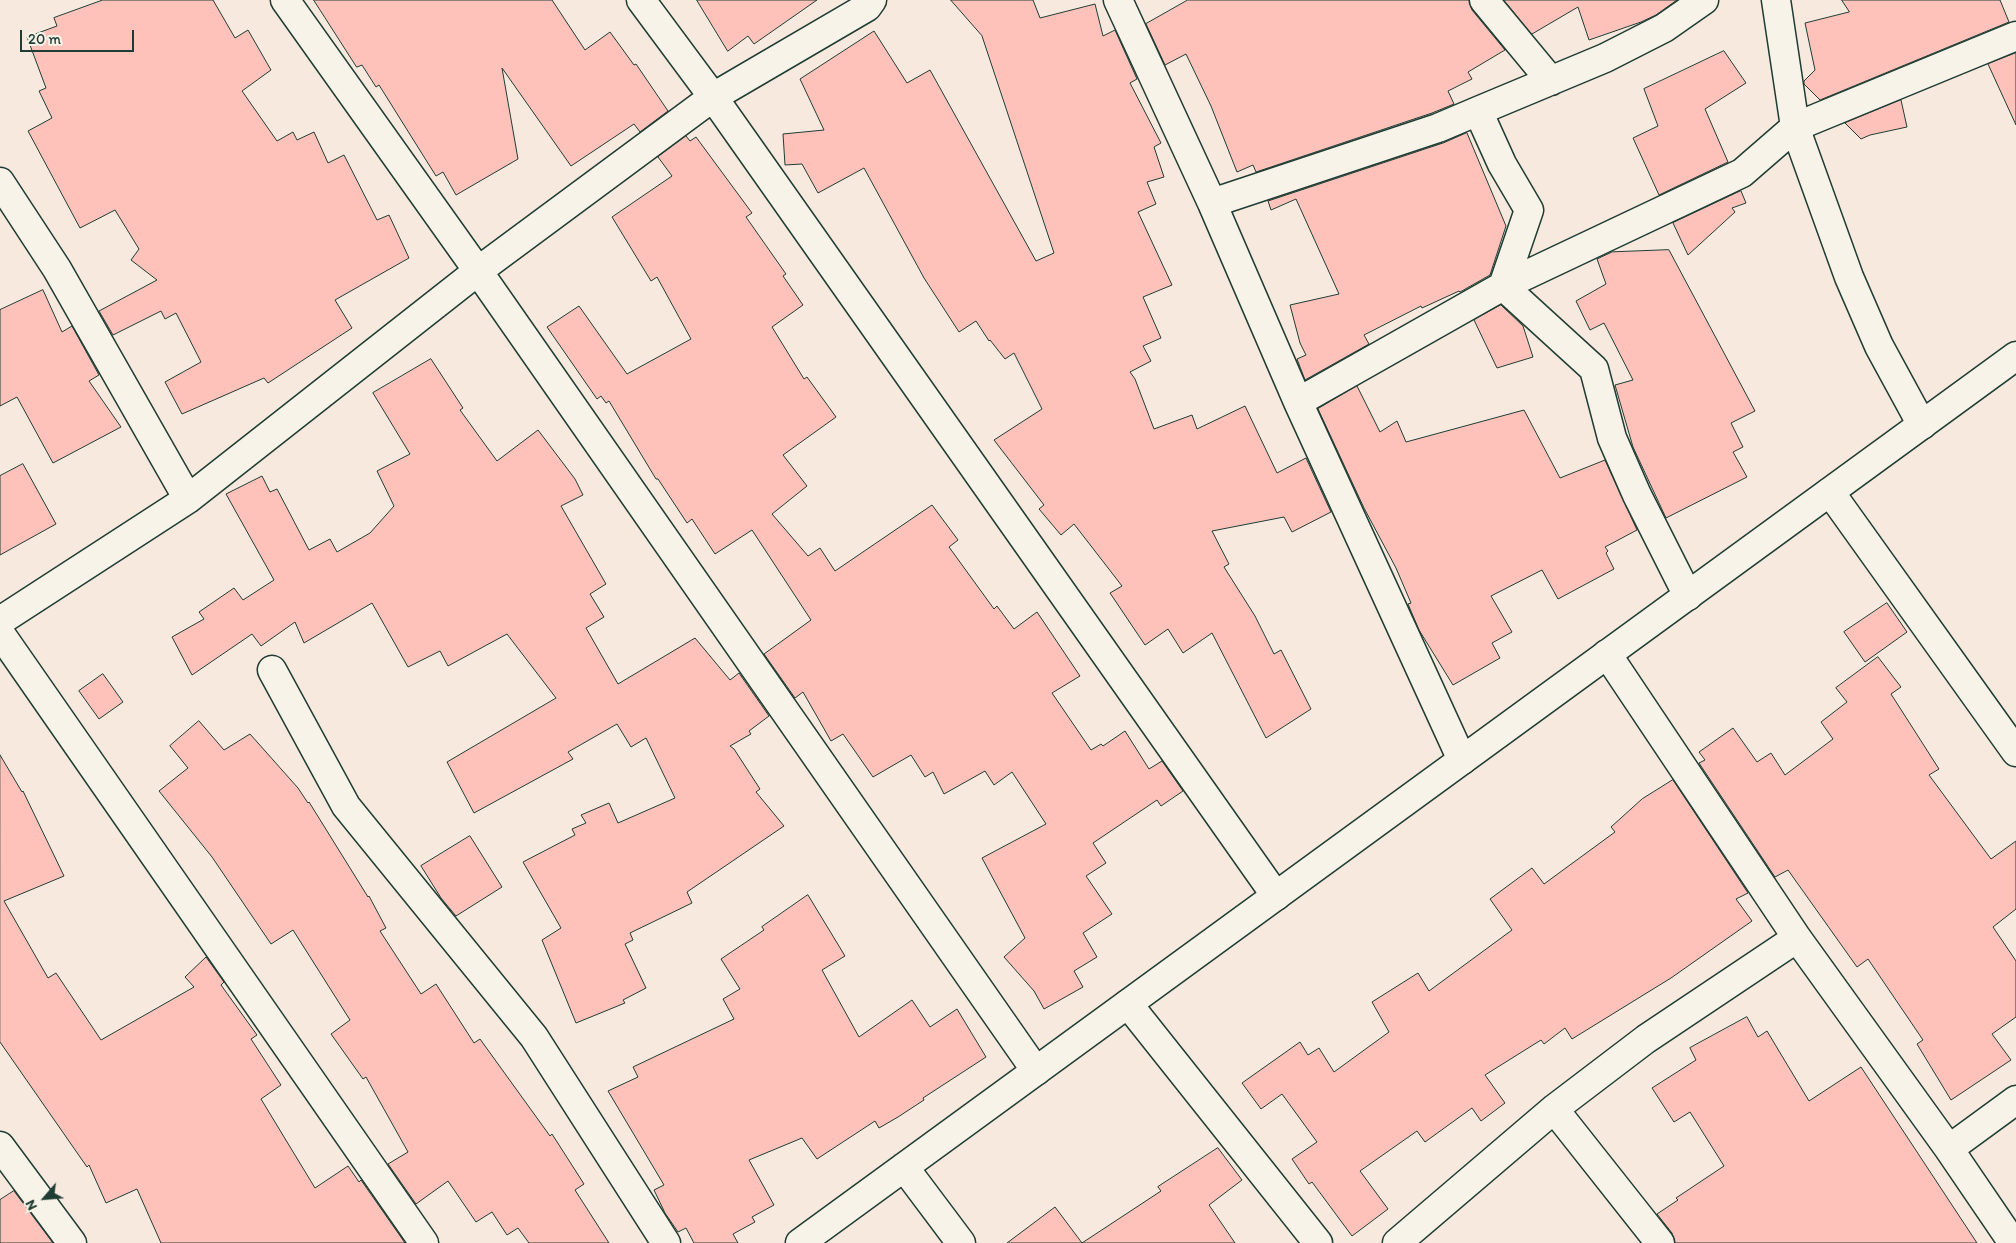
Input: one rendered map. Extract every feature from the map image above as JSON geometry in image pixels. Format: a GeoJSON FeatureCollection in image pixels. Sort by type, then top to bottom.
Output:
{"type":"FeatureCollection","features":[{"type":"Feature","properties":{"kind":"street"},"geometry":{"type":"LineString","coordinates":[[285,0],[478,271],[1036,1071]]}},
{"type":"Feature","properties":{"kind":"street"},"geometry":{"type":"LineString","coordinates":[[641,0],[713,97],[1276,896]]}},
{"type":"Feature","properties":{"kind":"street"},"geometry":{"type":"LineString","coordinates":[[0,621],[188,499],[478,271],[713,97],[867,6],[872,0]]}},
{"type":"Feature","properties":{"kind":"street"},"geometry":{"type":"LineString","coordinates":[[1118,0],[1212,203],[1298,402],[1462,760]]}},
{"type":"Feature","properties":{"kind":"street"},"geometry":{"type":"LineString","coordinates":[[1484,0],[1551,81]]}},
{"type":"Feature","properties":{"kind":"street"},"geometry":{"type":"LineString","coordinates":[[1212,203],[1428,131],[1551,81],[1605,58],[1664,28],[1704,0]]}},
{"type":"Feature","properties":{"kind":"street"},"geometry":{"type":"LineString","coordinates":[[1776,0],[1794,128],[1849,277],[1879,346],[1922,425]]}},
{"type":"Feature","properties":{"kind":"street"},"geometry":{"type":"LineString","coordinates":[[1298,402],[1503,286],[1742,173],[1794,128],[2016,36]]}},
{"type":"Feature","properties":{"kind":"street"},"geometry":{"type":"LineString","coordinates":[[1478,111],[1502,164],[1529,210],[1503,286]]}},
{"type":"Feature","properties":{"kind":"street"},"geometry":{"type":"LineString","coordinates":[[0,182],[58,269],[188,499]]}},
{"type":"Feature","properties":{"kind":"street"},"geometry":{"type":"LineString","coordinates":[[1503,286],[1594,369],[1612,438],[1637,495],[1688,596]]}},
{"type":"Feature","properties":{"kind":"street"},"geometry":{"type":"LineString","coordinates":[[800,1243],[2016,356]]}},
{"type":"Feature","properties":{"kind":"street"},"geometry":{"type":"LineString","coordinates":[[1830,492],[2016,752]]}},
{"type":"Feature","properties":{"kind":"street"},"geometry":{"type":"LineString","coordinates":[[0,633],[424,1243]]}},
{"type":"Feature","properties":{"kind":"street"},"geometry":{"type":"LineString","coordinates":[[1607,654],[1797,938],[1949,1149],[2013,1243]]}},
{"type":"Feature","properties":{"kind":"street"},"geometry":{"type":"LineString","coordinates":[[272,670],[346,806],[534,1038],[666,1243]]}},
{"type":"Feature","properties":{"kind":"street"},"geometry":{"type":"LineString","coordinates":[[1398,1243],[1554,1109],[1646,1039],[1797,938]]}},
{"type":"Feature","properties":{"kind":"street"},"geometry":{"type":"LineString","coordinates":[[1128,1004],[1318,1243]]}},
{"type":"Feature","properties":{"kind":"street"},"geometry":{"type":"LineString","coordinates":[[1949,1149],[2016,1100]]}},
{"type":"Feature","properties":{"kind":"street"},"geometry":{"type":"LineString","coordinates":[[1554,1109],[1660,1243]]}},
{"type":"Feature","properties":{"kind":"street"},"geometry":{"type":"LineString","coordinates":[[0,1146],[72,1243]]}},
{"type":"Feature","properties":{"kind":"street"},"geometry":{"type":"LineString","coordinates":[[904,1167],[961,1243]]}},
{"type":"Feature","properties":{"kind":"building"},"geometry":{"type":"Polygon","coordinates":[[[103,0],[213,0],[235,38],[248,30],[271,70],[242,91],[277,141],[293,132],[297,140],[314,132],[328,163],[344,155],[377,220],[389,215],[409,258],[335,300],[352,328],[268,383],[264,378],[182,414],[165,382],[201,362],[176,313],[165,319],[161,311],[113,335],[99,311],[157,280],[131,260],[139,249],[115,210],[80,228],[28,131],[52,118],[39,91],[46,88],[27,37],[57,26],[54,18],[103,0]]]}},
{"type":"Feature","properties":{"kind":"building"},"geometry":{"type":"Polygon","coordinates":[[[314,0],[552,0],[585,50],[610,32],[634,65],[636,64],[668,111],[640,132],[634,124],[571,166],[502,68],[518,159],[456,195],[443,172],[436,176],[379,85],[376,87],[362,65],[357,67],[314,0]]]}},
{"type":"Feature","properties":{"kind":"building"},"geometry":{"type":"Polygon","coordinates":[[[697,0],[817,0],[754,44],[748,36],[728,51],[697,0]]]}},
{"type":"Feature","properties":{"kind":"building"},"geometry":{"type":"Polygon","coordinates":[[[951,0],[1033,0],[1040,18],[1095,4],[1103,36],[1115,30],[1137,79],[1130,83],[1161,143],[1154,147],[1164,177],[1147,182],[1156,204],[1138,212],[1172,285],[1143,297],[1161,338],[1143,346],[1151,361],[1130,372],[1135,379],[1154,429],[1192,415],[1197,429],[1245,406],[1277,473],[1306,458],[1331,512],[1292,532],[1284,517],[1212,531],[1229,564],[1224,567],[1255,616],[1274,654],[1281,650],[1311,709],[1266,738],[1212,633],[1183,653],[1168,629],[1145,645],[1110,593],[1122,586],[1074,524],[1061,535],[1039,509],[1044,505],[994,440],[1042,409],[1014,353],[1005,359],[989,341],[976,321],[959,332],[924,278],[864,168],[818,193],[802,164],[785,165],[783,134],[824,130],[800,79],[874,31],[907,83],[930,70],[1036,261],[1054,253],[982,36],[951,0]]]}},
{"type":"Feature","properties":{"kind":"building"},"geometry":{"type":"Polygon","coordinates":[[[1188,0],[1469,0],[1472,10],[1505,50],[1468,72],[1472,79],[1448,91],[1454,104],[1256,172],[1253,165],[1237,172],[1211,106],[1186,54],[1165,65],[1146,24],[1188,0]]]}},
{"type":"Feature","properties":{"kind":"building"},"geometry":{"type":"Polygon","coordinates":[[[1504,0],[1677,0],[1656,15],[1641,22],[1589,40],[1578,7],[1532,34],[1504,0]]]}},
{"type":"Feature","properties":{"kind":"building"},"geometry":{"type":"Polygon","coordinates":[[[1842,0],[2000,0],[2009,22],[1820,100],[1804,84],[1804,81],[1815,70],[1805,23],[1849,12],[1842,0]]]}},
{"type":"Feature","properties":{"kind":"building"},"geometry":{"type":"Polygon","coordinates":[[[1724,51],[1746,83],[1705,109],[1728,162],[1659,195],[1633,138],[1658,126],[1644,89],[1724,51]]]}},
{"type":"Feature","properties":{"kind":"building"},"geometry":{"type":"Polygon","coordinates":[[[2016,53],[2016,125],[1988,64],[2016,53]]]}},
{"type":"Feature","properties":{"kind":"building"},"geometry":{"type":"Polygon","coordinates":[[[1901,100],[1907,127],[1870,135],[1861,139],[1845,123],[1901,100]]]}},
{"type":"Feature","properties":{"kind":"building"},"geometry":{"type":"Polygon","coordinates":[[[1467,133],[1506,226],[1490,275],[1460,292],[1422,308],[1421,306],[1364,335],[1369,344],[1305,380],[1297,359],[1306,355],[1300,343],[1290,305],[1339,294],[1296,199],[1271,210],[1268,201],[1443,143],[1467,133]]]}},
{"type":"Feature","properties":{"kind":"building"},"geometry":{"type":"Polygon","coordinates":[[[686,136],[690,141],[696,137],[752,213],[746,217],[786,274],[783,276],[803,305],[772,327],[804,379],[807,377],[836,417],[783,455],[807,486],[772,514],[808,556],[820,548],[835,571],[932,505],[958,540],[949,547],[994,609],[997,606],[1014,629],[1037,612],[1080,676],[1052,693],[1091,750],[1101,744],[1103,746],[1125,731],[1149,769],[1162,761],[1183,791],[1161,806],[1157,800],[1093,843],[1106,863],[1086,876],[1112,914],[1083,933],[1097,957],[1074,971],[1083,987],[1044,1009],[1034,991],[1004,957],[1025,938],[982,858],[1046,824],[1012,772],[994,785],[985,771],[944,794],[933,772],[925,777],[911,755],[873,777],[843,734],[831,741],[803,692],[795,698],[764,654],[811,620],[752,530],[715,554],[692,519],[687,523],[658,479],[656,479],[609,401],[606,403],[601,396],[597,399],[547,327],[579,306],[627,374],[691,339],[657,277],[651,281],[612,217],[672,176],[658,157],[686,136]]]}},
{"type":"Feature","properties":{"kind":"building"},"geometry":{"type":"Polygon","coordinates":[[[1741,191],[1746,203],[1732,208],[1735,212],[1688,255],[1673,223],[1741,191]]]}},
{"type":"Feature","properties":{"kind":"building"},"geometry":{"type":"Polygon","coordinates":[[[1669,250],[1755,411],[1731,423],[1743,447],[1733,452],[1747,477],[1666,518],[1633,447],[1615,385],[1633,380],[1604,323],[1590,330],[1576,301],[1606,284],[1597,259],[1612,252],[1669,250]]]}},
{"type":"Feature","properties":{"kind":"building"},"geometry":{"type":"Polygon","coordinates":[[[43,290],[62,332],[72,326],[99,375],[89,381],[121,427],[53,463],[17,397],[0,406],[0,310],[43,290]]]}},
{"type":"Feature","properties":{"kind":"building"},"geometry":{"type":"Polygon","coordinates":[[[1501,305],[1523,326],[1533,357],[1497,368],[1474,320],[1501,305]]]}},
{"type":"Feature","properties":{"kind":"building"},"geometry":{"type":"Polygon","coordinates":[[[431,359],[463,408],[460,410],[497,461],[538,430],[575,479],[583,495],[561,506],[606,584],[590,594],[604,617],[586,628],[618,684],[695,638],[730,680],[739,673],[769,716],[749,731],[751,734],[730,746],[734,749],[760,789],[756,792],[784,826],[687,892],[692,903],[630,933],[633,940],[625,944],[646,988],[623,1000],[625,1003],[576,1023],[542,940],[561,928],[523,862],[575,835],[572,829],[586,823],[581,815],[609,803],[618,823],[675,798],[646,738],[631,747],[617,724],[568,752],[573,759],[474,813],[447,762],[556,698],[507,634],[448,666],[440,651],[408,667],[372,603],[304,643],[295,622],[261,646],[252,634],[192,675],[172,637],[204,619],[199,612],[234,588],[243,600],[274,580],[226,494],[262,476],[270,492],[277,489],[309,550],[330,539],[337,552],[370,533],[394,506],[377,471],[410,454],[373,393],[431,359]]]}},
{"type":"Feature","properties":{"kind":"building"},"geometry":{"type":"Polygon","coordinates":[[[1357,386],[1380,432],[1397,421],[1406,442],[1524,410],[1560,478],[1605,460],[1637,530],[1605,547],[1614,569],[1558,599],[1542,570],[1491,596],[1512,632],[1492,643],[1500,658],[1453,685],[1419,630],[1408,604],[1411,603],[1396,568],[1364,508],[1318,409],[1357,386]]]}},
{"type":"Feature","properties":{"kind":"building"},"geometry":{"type":"Polygon","coordinates":[[[23,464],[56,524],[0,555],[0,476],[23,464]]]}},
{"type":"Feature","properties":{"kind":"building"},"geometry":{"type":"Polygon","coordinates":[[[1887,603],[1907,632],[1865,662],[1844,632],[1887,603]]]}},
{"type":"Feature","properties":{"kind":"building"},"geometry":{"type":"Polygon","coordinates":[[[1878,657],[1901,687],[1891,694],[1939,769],[1929,775],[1991,859],[2016,841],[2016,909],[1993,927],[2016,961],[2016,1017],[1992,1034],[2011,1060],[1951,1100],[1917,1044],[1923,1040],[1868,959],[1857,967],[1788,870],[1775,877],[1699,763],[1705,760],[1699,752],[1733,728],[1757,762],[1771,753],[1785,775],[1833,739],[1821,722],[1847,702],[1836,688],[1878,657]]]}},
{"type":"Feature","properties":{"kind":"building"},"geometry":{"type":"Polygon","coordinates":[[[103,674],[123,702],[99,719],[79,691],[103,674]]]}},
{"type":"Feature","properties":{"kind":"building"},"geometry":{"type":"Polygon","coordinates":[[[199,721],[224,750],[250,734],[309,802],[369,896],[386,928],[380,931],[421,994],[436,984],[474,1043],[480,1039],[550,1136],[552,1134],[584,1184],[575,1190],[609,1243],[529,1243],[518,1228],[507,1235],[492,1212],[476,1222],[448,1181],[416,1204],[388,1164],[408,1152],[366,1077],[363,1079],[331,1034],[350,1020],[293,930],[271,944],[212,857],[159,791],[188,768],[170,746],[199,721]]]}},
{"type":"Feature","properties":{"kind":"building"},"geometry":{"type":"Polygon","coordinates":[[[0,755],[23,791],[64,876],[4,901],[48,978],[56,973],[101,1040],[194,987],[185,977],[206,957],[224,982],[221,985],[257,1035],[251,1039],[281,1085],[261,1099],[315,1188],[348,1166],[359,1182],[361,1180],[405,1243],[161,1243],[137,1189],[106,1203],[89,1165],[87,1167],[0,1042],[0,755]]]}},
{"type":"Feature","properties":{"kind":"building"},"geometry":{"type":"Polygon","coordinates":[[[1673,780],[1748,893],[1736,899],[1752,921],[1671,978],[1572,1039],[1565,1028],[1544,1044],[1541,1040],[1485,1075],[1505,1103],[1481,1121],[1472,1108],[1425,1142],[1417,1131],[1360,1171],[1388,1209],[1352,1236],[1312,1182],[1309,1184],[1292,1159],[1317,1142],[1282,1094],[1261,1109],[1242,1083],[1300,1042],[1308,1055],[1319,1048],[1334,1072],[1389,1032],[1372,1002],[1418,973],[1429,991],[1512,930],[1490,899],[1532,868],[1544,884],[1615,832],[1611,827],[1642,799],[1673,780]]]}},
{"type":"Feature","properties":{"kind":"building"},"geometry":{"type":"Polygon","coordinates":[[[470,836],[502,887],[456,916],[441,898],[421,866],[470,836]]]}},
{"type":"Feature","properties":{"kind":"building"},"geometry":{"type":"Polygon","coordinates":[[[808,895],[845,956],[822,970],[859,1037],[912,1000],[930,1027],[957,1009],[986,1057],[923,1098],[924,1100],[898,1117],[879,1128],[875,1121],[817,1159],[802,1138],[749,1160],[774,1205],[752,1217],[755,1222],[733,1234],[738,1243],[694,1243],[686,1228],[678,1232],[665,1213],[654,1190],[664,1185],[608,1091],[638,1077],[633,1067],[734,1019],[723,999],[740,989],[721,959],[764,930],[762,927],[808,895]]]}},
{"type":"Feature","properties":{"kind":"building"},"geometry":{"type":"Polygon","coordinates":[[[1747,1017],[1758,1037],[1767,1031],[1809,1101],[1861,1067],[1977,1243],[1675,1243],[1672,1233],[1657,1214],[1678,1200],[1676,1198],[1724,1166],[1690,1112],[1674,1122],[1652,1088],[1696,1060],[1690,1048],[1747,1017]]]}},
{"type":"Feature","properties":{"kind":"building"},"geometry":{"type":"Polygon","coordinates":[[[1218,1148],[1242,1180],[1209,1205],[1235,1243],[1082,1243],[1161,1191],[1158,1187],[1218,1148]]]}},
{"type":"Feature","properties":{"kind":"building"},"geometry":{"type":"Polygon","coordinates":[[[14,1191],[53,1243],[0,1243],[0,1200],[14,1191]]]}},
{"type":"Feature","properties":{"kind":"building"},"geometry":{"type":"Polygon","coordinates":[[[1055,1207],[1082,1243],[1007,1243],[1055,1207]]]}}]}
